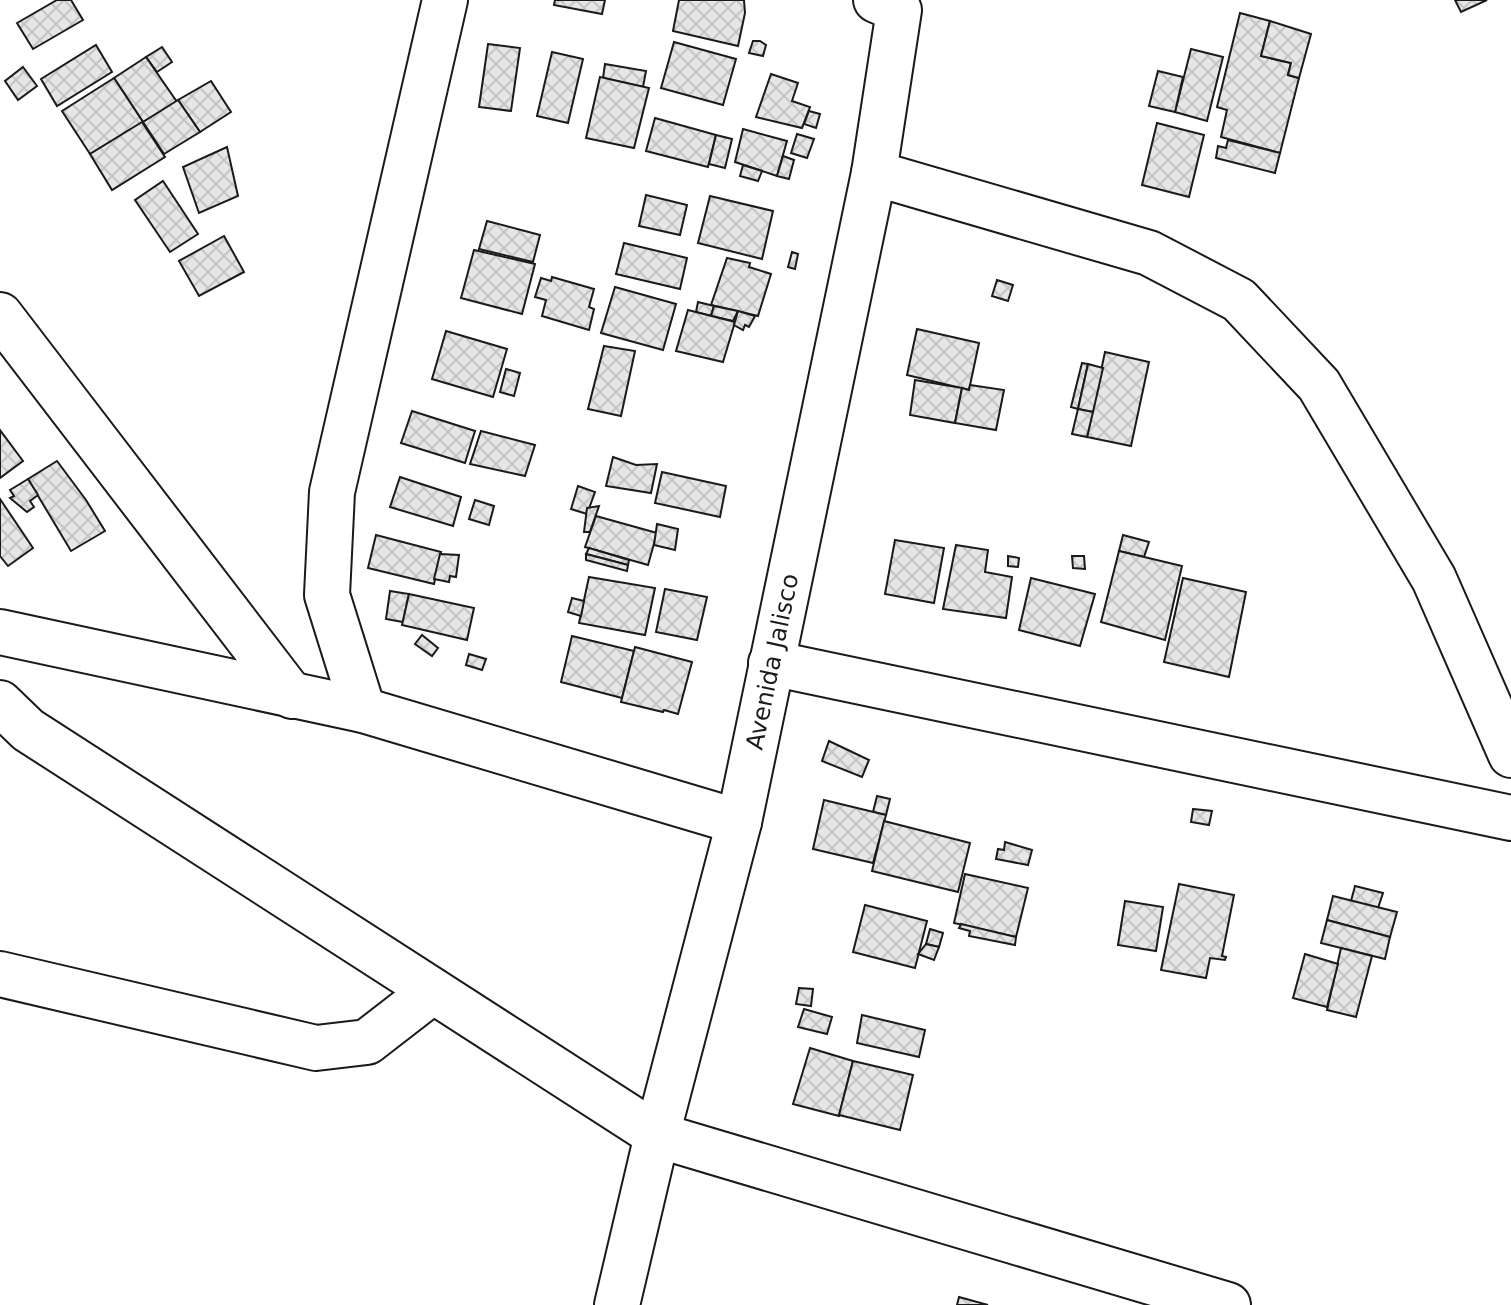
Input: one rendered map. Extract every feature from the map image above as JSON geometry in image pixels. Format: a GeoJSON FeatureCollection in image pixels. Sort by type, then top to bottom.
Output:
{"type":"FeatureCollection","features":[{"type":"Feature","properties":{"kind":"street"},"geometry":{"type":"LineString","coordinates":[[363,710],[327,595],[332,492],[445,0]]}},
{"type":"Feature","properties":{"kind":"street","name":"Avenida Jalisco"},"geometry":{"type":"LineString","coordinates":[[617,1305],[657,1135],[739,822],[874,173],[888,5]]}},
{"type":"Feature","properties":{"kind":"street"},"geometry":{"type":"LineString","coordinates":[[874,173],[1149,253],[1239,300],[1319,385],[1335,410],[1434,579],[1511,755]]}},
{"type":"Feature","properties":{"kind":"street"},"geometry":{"type":"LineString","coordinates":[[0,315],[292,696]]}},
{"type":"Feature","properties":{"kind":"street"},"geometry":{"type":"LineString","coordinates":[[0,632],[363,710],[739,822]]}},
{"type":"Feature","properties":{"kind":"street"},"geometry":{"type":"LineString","coordinates":[[771,663],[1511,818]]}},
{"type":"Feature","properties":{"kind":"street"},"geometry":{"type":"LineString","coordinates":[[0,703],[28,730],[657,1135],[1204,1302]]}},
{"type":"Feature","properties":{"kind":"street"},"geometry":{"type":"LineString","coordinates":[[0,974],[316,1048],[367,1042],[433,991]]}},
{"type":"Feature","properties":{"kind":"building"},"geometry":{"type":"Polygon","coordinates":[[[57,0],[71,0],[83,20],[33,49],[17,23],[57,0]]]}},
{"type":"Feature","properties":{"kind":"building"},"geometry":{"type":"Polygon","coordinates":[[[555,0],[605,0],[602,14],[554,5],[555,0]]]}},
{"type":"Feature","properties":{"kind":"building"},"geometry":{"type":"Polygon","coordinates":[[[679,0],[744,0],[745,13],[738,46],[673,31],[679,0]]]}},
{"type":"Feature","properties":{"kind":"building"},"geometry":{"type":"Polygon","coordinates":[[[1455,0],[1487,0],[1461,12],[1455,0]]]}},
{"type":"Feature","properties":{"kind":"building"},"geometry":{"type":"Polygon","coordinates":[[[1240,13],[1270,21],[1261,56],[1291,63],[1288,75],[1299,78],[1280,153],[1221,137],[1227,110],[1217,107],[1240,13]]]}},
{"type":"Feature","properties":{"kind":"building"},"geometry":{"type":"Polygon","coordinates":[[[1270,21],[1311,34],[1299,78],[1288,75],[1291,63],[1261,56],[1270,21]]]}},
{"type":"Feature","properties":{"kind":"building"},"geometry":{"type":"Polygon","coordinates":[[[753,41],[766,45],[763,56],[749,53],[753,41]]]}},
{"type":"Feature","properties":{"kind":"building"},"geometry":{"type":"Polygon","coordinates":[[[674,42],[736,59],[723,105],[661,88],[674,42]]]}},
{"type":"Feature","properties":{"kind":"building"},"geometry":{"type":"Polygon","coordinates":[[[488,44],[520,48],[511,111],[479,107],[488,44]]]}},
{"type":"Feature","properties":{"kind":"building"},"geometry":{"type":"Polygon","coordinates":[[[96,45],[112,72],[57,106],[41,79],[96,45]]]}},
{"type":"Feature","properties":{"kind":"building"},"geometry":{"type":"Polygon","coordinates":[[[162,47],[172,62],[157,72],[146,57],[162,47]]]}},
{"type":"Feature","properties":{"kind":"building"},"geometry":{"type":"Polygon","coordinates":[[[1191,49],[1223,57],[1207,121],[1175,112],[1191,49]]]}},
{"type":"Feature","properties":{"kind":"building"},"geometry":{"type":"Polygon","coordinates":[[[552,52],[583,59],[568,123],[537,116],[552,52]]]}},
{"type":"Feature","properties":{"kind":"building"},"geometry":{"type":"Polygon","coordinates":[[[146,57],[177,102],[143,122],[114,78],[146,57]]]}},
{"type":"Feature","properties":{"kind":"building"},"geometry":{"type":"Polygon","coordinates":[[[605,64],[646,71],[643,87],[603,78],[605,64]]]}},
{"type":"Feature","properties":{"kind":"building"},"geometry":{"type":"Polygon","coordinates":[[[23,67],[37,86],[18,100],[5,81],[23,67]]]}},
{"type":"Feature","properties":{"kind":"building"},"geometry":{"type":"Polygon","coordinates":[[[1158,71],[1183,77],[1175,112],[1149,106],[1158,71]]]}},
{"type":"Feature","properties":{"kind":"building"},"geometry":{"type":"Polygon","coordinates":[[[771,74],[798,83],[792,101],[810,107],[802,128],[756,117],[771,74]]]}},
{"type":"Feature","properties":{"kind":"building"},"geometry":{"type":"Polygon","coordinates":[[[600,77],[649,88],[634,148],[586,138],[600,77]]]}},
{"type":"Feature","properties":{"kind":"building"},"geometry":{"type":"Polygon","coordinates":[[[114,78],[143,122],[90,154],[62,111],[114,78]]]}},
{"type":"Feature","properties":{"kind":"building"},"geometry":{"type":"Polygon","coordinates":[[[211,81],[231,112],[200,132],[178,100],[211,81]]]}},
{"type":"Feature","properties":{"kind":"building"},"geometry":{"type":"Polygon","coordinates":[[[178,100],[200,132],[164,154],[143,122],[178,100]]]}},
{"type":"Feature","properties":{"kind":"building"},"geometry":{"type":"Polygon","coordinates":[[[809,111],[820,114],[816,128],[804,124],[809,111]]]}},
{"type":"Feature","properties":{"kind":"building"},"geometry":{"type":"Polygon","coordinates":[[[655,118],[716,135],[708,167],[646,151],[655,118]]]}},
{"type":"Feature","properties":{"kind":"building"},"geometry":{"type":"Polygon","coordinates":[[[142,122],[165,157],[112,190],[90,154],[142,122]]]}},
{"type":"Feature","properties":{"kind":"building"},"geometry":{"type":"Polygon","coordinates":[[[1157,123],[1204,135],[1189,197],[1142,185],[1157,123]]]}},
{"type":"Feature","properties":{"kind":"building"},"geometry":{"type":"Polygon","coordinates":[[[743,129],[787,141],[777,176],[735,162],[743,129]]]}},
{"type":"Feature","properties":{"kind":"building"},"geometry":{"type":"Polygon","coordinates":[[[797,134],[814,139],[807,158],[791,153],[797,134]]]}},
{"type":"Feature","properties":{"kind":"building"},"geometry":{"type":"Polygon","coordinates":[[[716,135],[732,139],[725,168],[709,164],[716,135]]]}},
{"type":"Feature","properties":{"kind":"building"},"geometry":{"type":"Polygon","coordinates":[[[1228,140],[1280,153],[1275,173],[1216,158],[1218,146],[1226,148],[1228,140]]]}},
{"type":"Feature","properties":{"kind":"building"},"geometry":{"type":"Polygon","coordinates":[[[227,147],[238,196],[199,213],[183,167],[227,147]]]}},
{"type":"Feature","properties":{"kind":"building"},"geometry":{"type":"Polygon","coordinates":[[[783,156],[794,160],[789,179],[777,176],[783,156]]]}},
{"type":"Feature","properties":{"kind":"building"},"geometry":{"type":"Polygon","coordinates":[[[743,165],[762,171],[758,181],[740,176],[743,165]]]}},
{"type":"Feature","properties":{"kind":"building"},"geometry":{"type":"Polygon","coordinates":[[[163,181],[198,234],[170,252],[135,200],[163,181]]]}},
{"type":"Feature","properties":{"kind":"building"},"geometry":{"type":"Polygon","coordinates":[[[646,195],[687,205],[680,235],[639,226],[646,195]]]}},
{"type":"Feature","properties":{"kind":"building"},"geometry":{"type":"Polygon","coordinates":[[[710,196],[773,211],[762,259],[698,243],[710,196]]]}},
{"type":"Feature","properties":{"kind":"building"},"geometry":{"type":"Polygon","coordinates":[[[487,221],[540,235],[533,262],[479,249],[487,221]]]}},
{"type":"Feature","properties":{"kind":"building"},"geometry":{"type":"Polygon","coordinates":[[[224,236],[244,272],[199,296],[179,261],[224,236]]]}},
{"type":"Feature","properties":{"kind":"building"},"geometry":{"type":"Polygon","coordinates":[[[624,243],[687,258],[680,289],[616,274],[624,243]]]}},
{"type":"Feature","properties":{"kind":"building"},"geometry":{"type":"Polygon","coordinates":[[[474,250],[535,264],[522,314],[461,298],[474,250]]]}},
{"type":"Feature","properties":{"kind":"building"},"geometry":{"type":"Polygon","coordinates":[[[792,252],[798,254],[795,269],[788,267],[792,252]]]}},
{"type":"Feature","properties":{"kind":"building"},"geometry":{"type":"Polygon","coordinates":[[[727,258],[750,263],[749,267],[771,274],[758,316],[711,305],[727,258]]]}},
{"type":"Feature","properties":{"kind":"building"},"geometry":{"type":"Polygon","coordinates":[[[552,277],[594,289],[589,307],[594,309],[589,330],[542,316],[546,300],[535,297],[541,278],[551,281],[552,277]]]}},
{"type":"Feature","properties":{"kind":"building"},"geometry":{"type":"Polygon","coordinates":[[[997,280],[1013,285],[1008,301],[992,296],[997,280]]]}},
{"type":"Feature","properties":{"kind":"building"},"geometry":{"type":"Polygon","coordinates":[[[615,287],[676,304],[663,350],[601,333],[615,287]]]}},
{"type":"Feature","properties":{"kind":"building"},"geometry":{"type":"Polygon","coordinates":[[[698,302],[714,306],[711,316],[696,312],[698,302]]]}},
{"type":"Feature","properties":{"kind":"building"},"geometry":{"type":"Polygon","coordinates":[[[714,306],[738,311],[733,321],[711,316],[714,306]]]}},
{"type":"Feature","properties":{"kind":"building"},"geometry":{"type":"Polygon","coordinates":[[[688,310],[735,322],[723,362],[676,351],[688,310]]]}},
{"type":"Feature","properties":{"kind":"building"},"geometry":{"type":"Polygon","coordinates":[[[738,311],[755,316],[749,327],[745,325],[743,330],[734,325],[738,311]]]}},
{"type":"Feature","properties":{"kind":"building"},"geometry":{"type":"Polygon","coordinates":[[[917,329],[979,343],[969,390],[907,375],[917,329]]]}},
{"type":"Feature","properties":{"kind":"building"},"geometry":{"type":"Polygon","coordinates":[[[446,331],[507,349],[493,397],[432,379],[446,331]]]}},
{"type":"Feature","properties":{"kind":"building"},"geometry":{"type":"Polygon","coordinates":[[[604,346],[635,351],[621,416],[588,409],[604,346]]]}},
{"type":"Feature","properties":{"kind":"building"},"geometry":{"type":"Polygon","coordinates":[[[1105,352],[1149,362],[1131,446],[1087,437],[1105,352]]]}},
{"type":"Feature","properties":{"kind":"building"},"geometry":{"type":"Polygon","coordinates":[[[1082,363],[1088,364],[1078,409],[1071,407],[1082,363]]]}},
{"type":"Feature","properties":{"kind":"building"},"geometry":{"type":"Polygon","coordinates":[[[1088,364],[1103,368],[1093,412],[1078,409],[1088,364]]]}},
{"type":"Feature","properties":{"kind":"building"},"geometry":{"type":"Polygon","coordinates":[[[506,369],[520,373],[514,396],[500,392],[506,369]]]}},
{"type":"Feature","properties":{"kind":"building"},"geometry":{"type":"Polygon","coordinates":[[[915,380],[962,388],[955,423],[910,415],[915,380]]]}},
{"type":"Feature","properties":{"kind":"building"},"geometry":{"type":"Polygon","coordinates":[[[970,385],[1004,390],[996,430],[955,423],[962,388],[969,390],[970,385]]]}},
{"type":"Feature","properties":{"kind":"building"},"geometry":{"type":"Polygon","coordinates":[[[1078,409],[1093,412],[1087,437],[1072,434],[1078,409]]]}},
{"type":"Feature","properties":{"kind":"building"},"geometry":{"type":"Polygon","coordinates":[[[412,411],[475,431],[465,463],[401,443],[412,411]]]}},
{"type":"Feature","properties":{"kind":"building"},"geometry":{"type":"Polygon","coordinates":[[[0,430],[23,461],[0,478],[0,430]]]}},
{"type":"Feature","properties":{"kind":"building"},"geometry":{"type":"Polygon","coordinates":[[[481,431],[535,445],[525,476],[470,464],[481,431]]]}},
{"type":"Feature","properties":{"kind":"building"},"geometry":{"type":"Polygon","coordinates":[[[613,457],[636,465],[657,464],[651,493],[606,486],[613,457]]]}},
{"type":"Feature","properties":{"kind":"building"},"geometry":{"type":"Polygon","coordinates":[[[57,461],[105,531],[71,551],[28,479],[57,461]]]}},
{"type":"Feature","properties":{"kind":"building"},"geometry":{"type":"Polygon","coordinates":[[[662,472],[726,486],[720,517],[655,503],[662,472]]]}},
{"type":"Feature","properties":{"kind":"building"},"geometry":{"type":"Polygon","coordinates":[[[400,477],[461,497],[453,526],[390,507],[400,477]]]}},
{"type":"Feature","properties":{"kind":"building"},"geometry":{"type":"Polygon","coordinates":[[[28,479],[38,495],[30,501],[34,507],[27,512],[10,498],[14,496],[10,490],[28,479]]]}},
{"type":"Feature","properties":{"kind":"building"},"geometry":{"type":"Polygon","coordinates":[[[578,486],[595,492],[587,514],[571,509],[578,486]]]}},
{"type":"Feature","properties":{"kind":"building"},"geometry":{"type":"Polygon","coordinates":[[[0,499],[33,548],[8,566],[0,556],[0,499]]]}},
{"type":"Feature","properties":{"kind":"building"},"geometry":{"type":"Polygon","coordinates":[[[475,500],[494,506],[489,525],[469,519],[475,500]]]}},
{"type":"Feature","properties":{"kind":"building"},"geometry":{"type":"Polygon","coordinates":[[[599,506],[590,532],[584,532],[587,508],[599,506]]]}},
{"type":"Feature","properties":{"kind":"building"},"geometry":{"type":"Polygon","coordinates":[[[596,516],[657,533],[648,565],[585,547],[596,516]]]}},
{"type":"Feature","properties":{"kind":"building"},"geometry":{"type":"Polygon","coordinates":[[[657,524],[678,529],[675,550],[654,545],[657,524]]]}},
{"type":"Feature","properties":{"kind":"building"},"geometry":{"type":"Polygon","coordinates":[[[376,535],[441,552],[434,584],[368,568],[376,535]]]}},
{"type":"Feature","properties":{"kind":"building"},"geometry":{"type":"Polygon","coordinates":[[[1123,535],[1149,542],[1144,557],[1119,551],[1123,535]]]}},
{"type":"Feature","properties":{"kind":"building"},"geometry":{"type":"Polygon","coordinates":[[[895,540],[944,548],[934,603],[885,594],[895,540]]]}},
{"type":"Feature","properties":{"kind":"building"},"geometry":{"type":"Polygon","coordinates":[[[956,545],[988,550],[985,572],[1012,577],[1006,618],[943,609],[956,545]]]}},
{"type":"Feature","properties":{"kind":"building"},"geometry":{"type":"Polygon","coordinates":[[[589,548],[629,560],[628,565],[586,554],[589,548]]]}},
{"type":"Feature","properties":{"kind":"building"},"geometry":{"type":"Polygon","coordinates":[[[1119,551],[1182,566],[1165,640],[1101,622],[1119,551]]]}},
{"type":"Feature","properties":{"kind":"building"},"geometry":{"type":"Polygon","coordinates":[[[440,554],[459,555],[456,577],[450,576],[449,582],[434,579],[440,554]]]}},
{"type":"Feature","properties":{"kind":"building"},"geometry":{"type":"Polygon","coordinates":[[[586,554],[628,565],[627,571],[586,560],[586,554]]]}},
{"type":"Feature","properties":{"kind":"building"},"geometry":{"type":"Polygon","coordinates":[[[1008,556],[1019,558],[1018,567],[1008,566],[1008,556]]]}},
{"type":"Feature","properties":{"kind":"building"},"geometry":{"type":"Polygon","coordinates":[[[1072,556],[1084,556],[1085,569],[1073,568],[1072,556]]]}},
{"type":"Feature","properties":{"kind":"building"},"geometry":{"type":"Polygon","coordinates":[[[589,577],[655,588],[645,635],[579,623],[589,577]]]}},
{"type":"Feature","properties":{"kind":"building"},"geometry":{"type":"Polygon","coordinates":[[[1031,578],[1095,594],[1080,646],[1019,630],[1031,578]]]}},
{"type":"Feature","properties":{"kind":"building"},"geometry":{"type":"Polygon","coordinates":[[[1183,578],[1246,592],[1229,677],[1164,662],[1183,578]]]}},
{"type":"Feature","properties":{"kind":"building"},"geometry":{"type":"Polygon","coordinates":[[[665,589],[707,597],[697,640],[656,632],[665,589]]]}},
{"type":"Feature","properties":{"kind":"building"},"geometry":{"type":"Polygon","coordinates":[[[390,591],[409,594],[403,622],[386,619],[390,591]]]}},
{"type":"Feature","properties":{"kind":"building"},"geometry":{"type":"Polygon","coordinates":[[[409,594],[474,608],[467,640],[402,625],[409,594]]]}},
{"type":"Feature","properties":{"kind":"building"},"geometry":{"type":"Polygon","coordinates":[[[572,598],[584,601],[581,616],[568,612],[572,598]]]}},
{"type":"Feature","properties":{"kind":"building"},"geometry":{"type":"Polygon","coordinates":[[[422,635],[438,648],[432,656],[415,644],[422,635]]]}},
{"type":"Feature","properties":{"kind":"building"},"geometry":{"type":"Polygon","coordinates":[[[572,636],[634,651],[622,698],[561,682],[572,636]]]}},
{"type":"Feature","properties":{"kind":"building"},"geometry":{"type":"Polygon","coordinates":[[[635,647],[692,662],[678,714],[621,702],[635,647]]]}},
{"type":"Feature","properties":{"kind":"building"},"geometry":{"type":"Polygon","coordinates":[[[469,654],[486,659],[482,670],[466,665],[469,654]]]}},
{"type":"Feature","properties":{"kind":"building"},"geometry":{"type":"Polygon","coordinates":[[[829,741],[869,760],[862,777],[822,761],[829,741]]]}},
{"type":"Feature","properties":{"kind":"building"},"geometry":{"type":"Polygon","coordinates":[[[877,796],[890,799],[886,815],[873,812],[877,796]]]}},
{"type":"Feature","properties":{"kind":"building"},"geometry":{"type":"Polygon","coordinates":[[[824,800],[886,815],[873,863],[813,849],[824,800]]]}},
{"type":"Feature","properties":{"kind":"building"},"geometry":{"type":"Polygon","coordinates":[[[1193,809],[1212,811],[1209,825],[1191,822],[1193,809]]]}},
{"type":"Feature","properties":{"kind":"building"},"geometry":{"type":"Polygon","coordinates":[[[884,821],[970,843],[958,892],[872,871],[884,821]]]}},
{"type":"Feature","properties":{"kind":"building"},"geometry":{"type":"Polygon","coordinates":[[[1005,842],[1032,850],[1028,865],[996,859],[998,849],[1004,850],[1005,842]]]}},
{"type":"Feature","properties":{"kind":"building"},"geometry":{"type":"Polygon","coordinates":[[[965,874],[1028,888],[1016,937],[954,923],[965,874]]]}},
{"type":"Feature","properties":{"kind":"building"},"geometry":{"type":"Polygon","coordinates":[[[1179,884],[1234,895],[1222,956],[1226,957],[1225,960],[1210,958],[1206,978],[1161,970],[1179,884]]]}},
{"type":"Feature","properties":{"kind":"building"},"geometry":{"type":"Polygon","coordinates":[[[1355,886],[1383,893],[1378,908],[1351,901],[1355,886]]]}},
{"type":"Feature","properties":{"kind":"building"},"geometry":{"type":"Polygon","coordinates":[[[1333,896],[1397,912],[1390,937],[1327,920],[1333,896]]]}},
{"type":"Feature","properties":{"kind":"building"},"geometry":{"type":"Polygon","coordinates":[[[1125,901],[1163,907],[1156,951],[1118,945],[1125,901]]]}},
{"type":"Feature","properties":{"kind":"building"},"geometry":{"type":"Polygon","coordinates":[[[865,905],[927,921],[915,968],[853,952],[865,905]]]}},
{"type":"Feature","properties":{"kind":"building"},"geometry":{"type":"Polygon","coordinates":[[[1327,920],[1390,937],[1385,959],[1321,943],[1327,920]]]}},
{"type":"Feature","properties":{"kind":"building"},"geometry":{"type":"Polygon","coordinates":[[[961,924],[1016,937],[1015,945],[969,936],[970,931],[959,928],[961,924]]]}},
{"type":"Feature","properties":{"kind":"building"},"geometry":{"type":"Polygon","coordinates":[[[930,929],[943,933],[939,947],[926,944],[930,929]]]}},
{"type":"Feature","properties":{"kind":"building"},"geometry":{"type":"Polygon","coordinates":[[[926,944],[939,947],[934,960],[918,954],[926,944]]]}},
{"type":"Feature","properties":{"kind":"building"},"geometry":{"type":"Polygon","coordinates":[[[1341,948],[1372,956],[1356,1017],[1327,1010],[1341,948]]]}},
{"type":"Feature","properties":{"kind":"building"},"geometry":{"type":"Polygon","coordinates":[[[1305,954],[1338,964],[1327,1007],[1293,998],[1305,954]]]}},
{"type":"Feature","properties":{"kind":"building"},"geometry":{"type":"Polygon","coordinates":[[[799,988],[813,989],[811,1006],[796,1004],[799,988]]]}},
{"type":"Feature","properties":{"kind":"building"},"geometry":{"type":"Polygon","coordinates":[[[804,1009],[832,1017],[827,1034],[798,1027],[804,1009]]]}},
{"type":"Feature","properties":{"kind":"building"},"geometry":{"type":"Polygon","coordinates":[[[862,1015],[925,1030],[919,1057],[857,1043],[862,1015]]]}},
{"type":"Feature","properties":{"kind":"building"},"geometry":{"type":"Polygon","coordinates":[[[810,1048],[853,1061],[839,1116],[793,1104],[810,1048]]]}},
{"type":"Feature","properties":{"kind":"building"},"geometry":{"type":"Polygon","coordinates":[[[853,1061],[913,1075],[900,1130],[839,1115],[853,1061]]]}},
{"type":"Feature","properties":{"kind":"building"},"geometry":{"type":"Polygon","coordinates":[[[959,1297],[988,1305],[957,1305],[959,1297]]]}}]}
